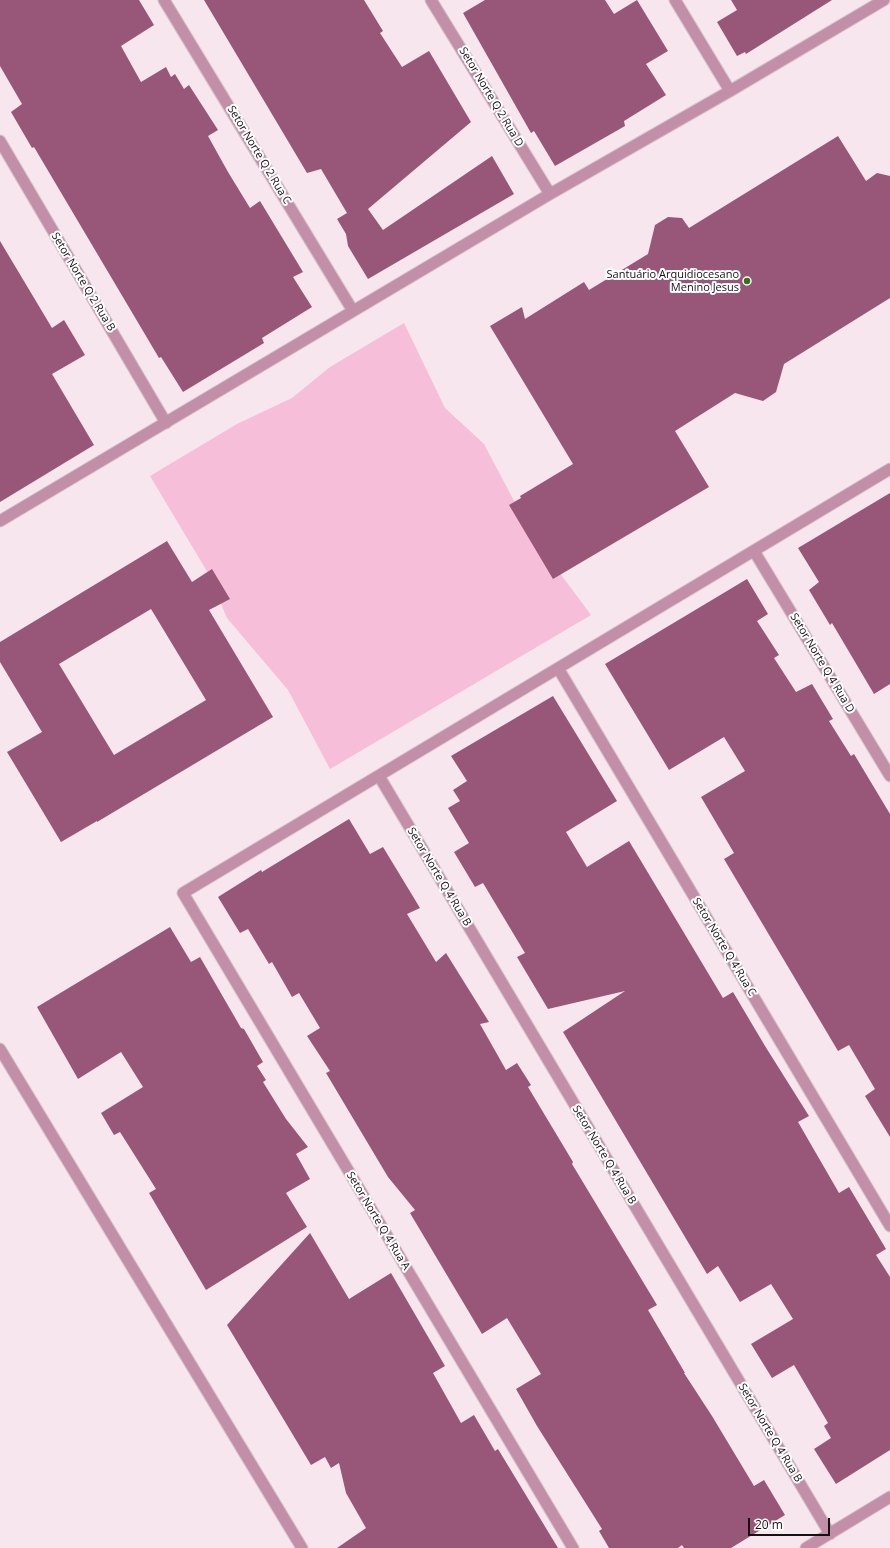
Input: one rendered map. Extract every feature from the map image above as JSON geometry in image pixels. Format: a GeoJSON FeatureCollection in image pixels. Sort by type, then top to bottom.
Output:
{"type":"FeatureCollection","features":[{"type":"Feature","properties":{"kind":"street","name":"Setor Norte Q 2 Rua C"},"geometry":{"type":"LineString","coordinates":[[164,0],[353,311]]}},
{"type":"Feature","properties":{"kind":"street","name":"Setor Norte Q 2 Rua D"},"geometry":{"type":"LineString","coordinates":[[432,0],[550,194]]}},
{"type":"Feature","properties":{"kind":"street"},"geometry":{"type":"LineString","coordinates":[[675,0],[730,91]]}},
{"type":"Feature","properties":{"kind":"street"},"geometry":{"type":"LineString","coordinates":[[0,521],[550,194],[730,91],[884,0]]}},
{"type":"Feature","properties":{"kind":"street","name":"Setor Norte Q 2 Rua B"},"geometry":{"type":"LineString","coordinates":[[0,141],[166,422]]}},
{"type":"Feature","properties":{"kind":"street"},"geometry":{"type":"LineString","coordinates":[[379,776],[890,469]]}},
{"type":"Feature","properties":{"kind":"street","name":"Setor Norte Q 4 Rua D"},"geometry":{"type":"LineString","coordinates":[[754,551],[890,776]]}},
{"type":"Feature","properties":{"kind":"street","name":"Setor Norte Q 4 Rua C"},"geometry":{"type":"LineString","coordinates":[[558,668],[890,1226]]}},
{"type":"Feature","properties":{"kind":"street","name":"Setor Norte Q 4 Rua A"},"geometry":{"type":"LineString","coordinates":[[379,776],[183,893],[573,1548]]}},
{"type":"Feature","properties":{"kind":"street","name":"Setor Norte Q 4 Rua B"},"geometry":{"type":"LineString","coordinates":[[379,776],[830,1534]]}},
{"type":"Feature","properties":{"kind":"street"},"geometry":{"type":"LineString","coordinates":[[0,1050],[302,1548]]}},
{"type":"Feature","properties":{"kind":"street"},"geometry":{"type":"LineString","coordinates":[[806,1548],[890,1496]]}},
{"type":"Feature","properties":{"kind":"shaded area"},"geometry":{"type":"Polygon","coordinates":[[[404,323],[445,408],[484,444],[533,537],[591,615],[330,769],[288,690],[227,618],[208,573],[150,476],[237,424],[292,398],[330,367],[404,323]]]}},
{"type":"Feature","properties":{"kind":"building"},"geometry":{"type":"Polygon","coordinates":[[[0,0],[139,0],[154,25],[121,46],[141,82],[166,67],[171,77],[175,74],[184,89],[189,85],[218,130],[208,136],[228,172],[250,208],[260,201],[303,272],[293,277],[312,307],[262,338],[264,343],[183,392],[161,357],[159,358],[34,147],[32,148],[11,112],[22,104],[0,66],[0,0]]]}},
{"type":"Feature","properties":{"kind":"building"},"geometry":{"type":"Polygon","coordinates":[[[204,0],[364,0],[383,31],[380,33],[402,67],[429,51],[471,122],[368,209],[383,230],[492,156],[514,194],[368,279],[348,246],[346,234],[337,219],[347,213],[321,169],[307,173],[204,0]]]}},
{"type":"Feature","properties":{"kind":"building"},"geometry":{"type":"Polygon","coordinates":[[[485,0],[605,0],[614,14],[637,0],[668,51],[646,64],[666,95],[624,121],[625,126],[555,166],[534,131],[531,133],[463,13],[485,0]]]}},
{"type":"Feature","properties":{"kind":"building"},"geometry":{"type":"Polygon","coordinates":[[[731,0],[832,0],[746,54],[745,52],[737,56],[717,22],[737,10],[731,0]]]}},
{"type":"Feature","properties":{"kind":"building"},"geometry":{"type":"Polygon","coordinates":[[[838,136],[866,181],[877,173],[890,176],[890,298],[784,364],[776,392],[763,401],[735,393],[675,431],[709,487],[553,579],[509,505],[521,498],[520,496],[573,464],[490,326],[522,307],[525,319],[584,282],[589,290],[648,254],[655,225],[668,217],[682,218],[689,228],[838,136]]]}},
{"type":"Feature","properties":{"kind":"building"},"geometry":{"type":"Polygon","coordinates":[[[0,241],[52,328],[64,320],[85,355],[52,374],[94,445],[0,502],[0,241]]]}},
{"type":"Feature","properties":{"kind":"building"},"geometry":{"type":"Polygon","coordinates":[[[890,493],[890,684],[874,694],[832,623],[830,625],[809,590],[819,582],[798,548],[890,493]]]}},
{"type":"Feature","properties":{"kind":"building"},"geometry":{"type":"Polygon","coordinates":[[[167,541],[192,582],[212,569],[230,599],[209,610],[273,717],[61,842],[7,752],[42,732],[0,662],[0,642],[167,541]],[[151,609],[59,664],[114,755],[206,700],[151,609]]]}},
{"type":"Feature","properties":{"kind":"building"},"geometry":{"type":"Polygon","coordinates":[[[747,579],[768,614],[757,621],[779,655],[774,658],[796,692],[812,684],[833,719],[829,721],[851,756],[854,754],[890,814],[890,1137],[865,1096],[875,1089],[849,1045],[838,1051],[724,859],[734,853],[701,797],[745,771],[724,737],[669,770],[605,664],[747,579]]]}},
{"type":"Feature","properties":{"kind":"building"},"geometry":{"type":"Polygon","coordinates":[[[553,696],[617,801],[566,832],[587,867],[629,841],[723,998],[733,992],[809,1116],[798,1122],[839,1193],[849,1187],[886,1249],[876,1255],[890,1277],[890,1450],[836,1484],[814,1449],[831,1438],[824,1426],[828,1423],[794,1365],[772,1378],[751,1344],[793,1319],[771,1284],[740,1302],[718,1266],[707,1274],[563,1032],[625,991],[548,1009],[517,957],[525,953],[483,883],[475,887],[454,852],[469,843],[448,808],[460,801],[453,790],[467,781],[451,756],[553,696]]]}},
{"type":"Feature","properties":{"kind":"building"},"geometry":{"type":"Polygon","coordinates":[[[349,819],[370,854],[383,847],[420,908],[407,914],[436,962],[446,953],[489,1022],[480,1024],[506,1070],[517,1063],[531,1085],[528,1087],[573,1162],[572,1164],[657,1305],[648,1310],[684,1373],[754,1486],[764,1480],[785,1515],[731,1548],[684,1548],[682,1545],[678,1548],[609,1548],[599,1531],[602,1529],[537,1426],[516,1389],[541,1374],[507,1318],[482,1334],[410,1213],[415,1210],[388,1177],[326,1073],[330,1071],[307,1036],[320,1028],[299,993],[292,997],[272,962],[269,964],[248,929],[240,933],[218,897],[261,870],[262,872],[349,819]]]}},
{"type":"Feature","properties":{"kind":"building"},"geometry":{"type":"Polygon","coordinates":[[[170,927],[191,962],[200,957],[241,1028],[244,1029],[263,1062],[257,1066],[266,1080],[263,1082],[286,1119],[308,1147],[296,1154],[310,1179],[286,1193],[307,1227],[206,1290],[149,1193],[156,1189],[120,1132],[114,1135],[101,1113],[143,1087],[121,1052],[78,1079],[37,1007],[170,927]]]}},
{"type":"Feature","properties":{"kind":"building"},"geometry":{"type":"Polygon","coordinates":[[[310,1233],[349,1299],[391,1273],[445,1366],[433,1373],[461,1423],[474,1415],[495,1451],[498,1449],[558,1548],[337,1548],[366,1528],[346,1493],[339,1463],[331,1468],[325,1457],[311,1465],[227,1325],[310,1233]]]}},
{"type":"Feature","properties":{"kind":"place","name":"Santuário Arquidiocesano Menino Jesus"},"geometry":{"type":"Point","coordinates":[747,281]}}]}
